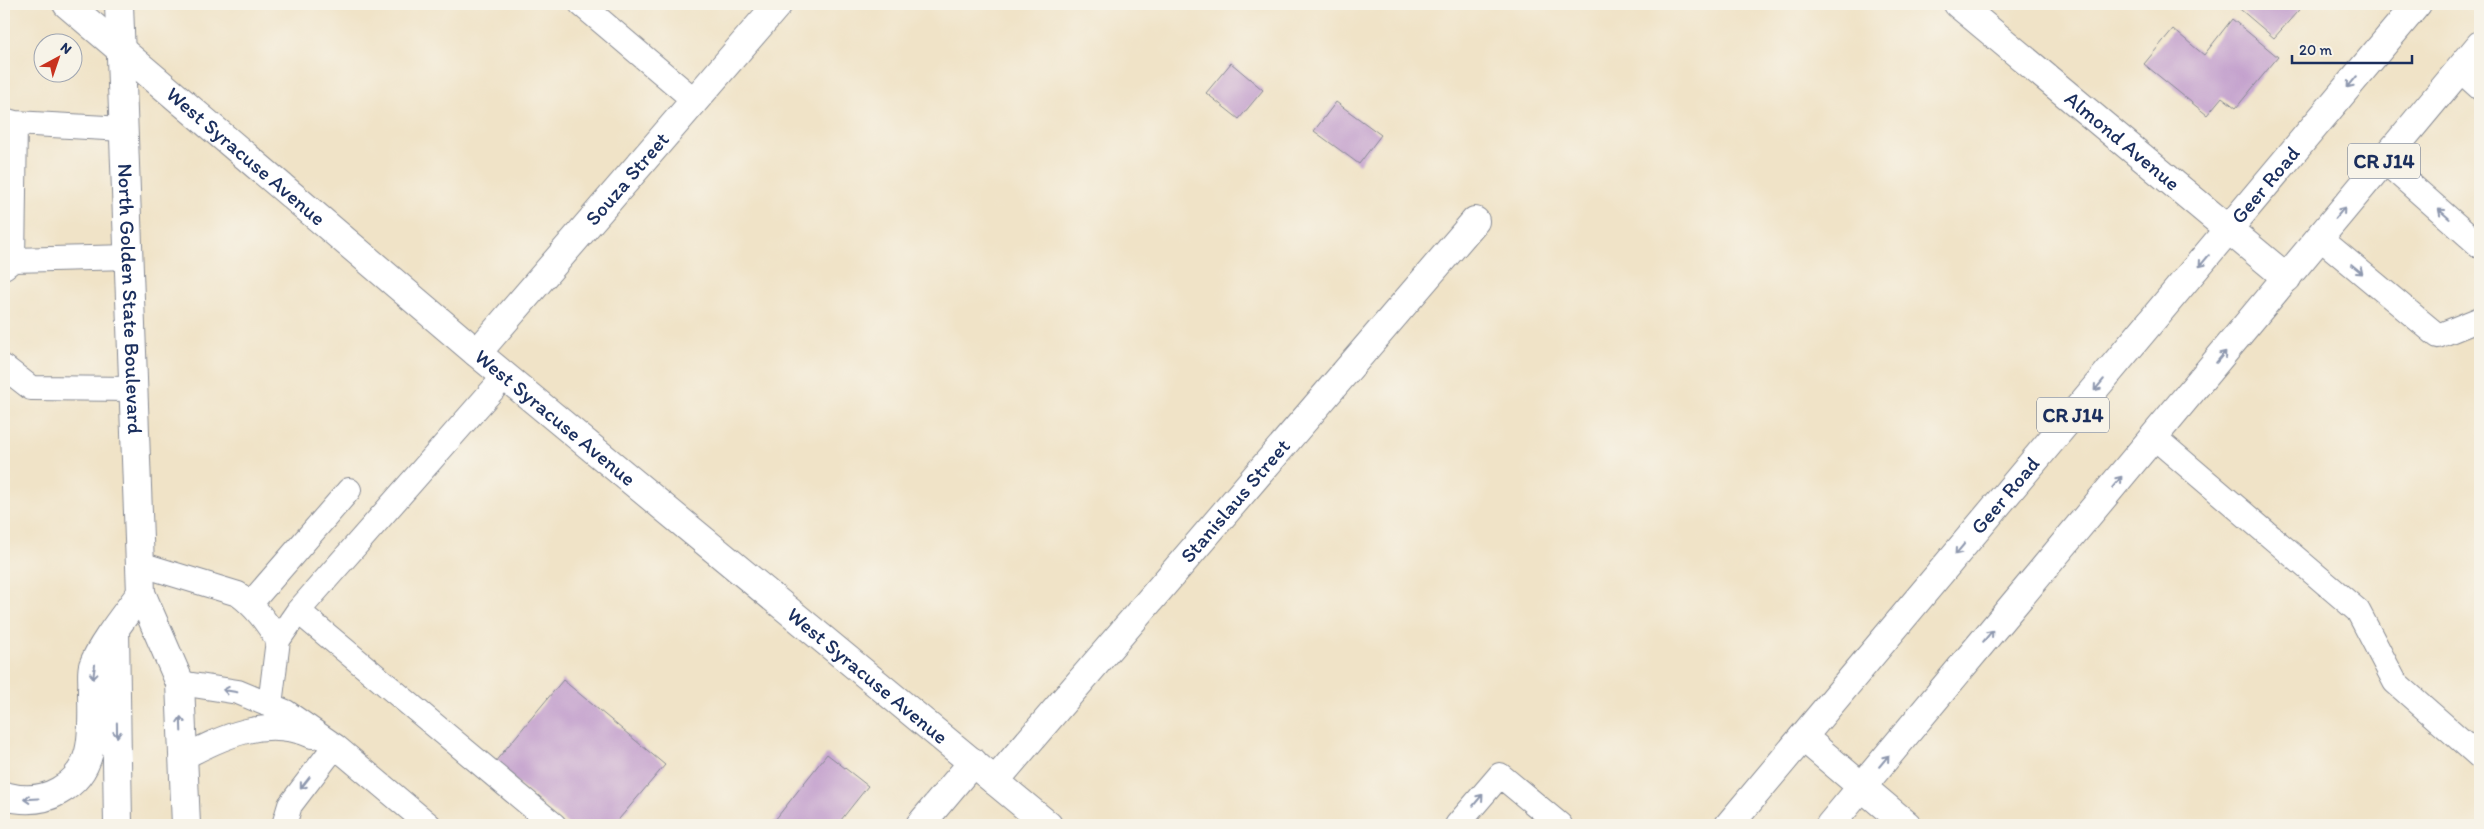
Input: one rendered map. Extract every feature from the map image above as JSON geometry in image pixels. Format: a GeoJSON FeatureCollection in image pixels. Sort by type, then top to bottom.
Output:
{"type":"FeatureCollection","features":[{"type":"Feature","properties":{"kind":"main road","name":"West Syracuse Avenue"},"geometry":{"type":"LineString","coordinates":[[67,4],[477,353],[1048,825]]}},
{"type":"Feature","properties":{"kind":"main road","name":"North Golden State Boulevard"},"geometry":{"type":"LineString","coordinates":[[119,4],[141,593],[180,683],[186,825]]}},
{"type":"Feature","properties":{"kind":"main road","name":"Souza Street"},"geometry":{"type":"LineString","coordinates":[[477,353],[778,4]]}},
{"type":"Feature","properties":{"kind":"main road","name":"Almond Avenue"},"geometry":{"type":"LineString","coordinates":[[1958,4],[2287,278]]}},
{"type":"Feature","properties":{"kind":"main road","name":"Geer Road"},"geometry":{"type":"LineString","coordinates":[[1729,825],[2230,230],[2417,4]]}},
{"type":"Feature","properties":{"kind":"main road","name":"CR J14"},"geometry":{"type":"LineString","coordinates":[[1830,825],[2480,45]]}},
{"type":"Feature","properties":{"kind":"main road","name":"Stanislaus Street"},"geometry":{"type":"LineString","coordinates":[[995,781],[1475,220]]}},
{"type":"Feature","properties":{"kind":"main road"},"geometry":{"type":"LineString","coordinates":[[4,796],[25,799],[52,795],[68,786],[82,771],[91,744],[93,667],[115,629],[141,593]]}},
{"type":"Feature","properties":{"kind":"main road"},"geometry":{"type":"LineString","coordinates":[[115,629],[118,825]]}},
{"type":"Feature","properties":{"kind":"main road"},"geometry":{"type":"LineString","coordinates":[[1803,737],[1907,825]]}},
{"type":"Feature","properties":{"kind":"main road"},"geometry":{"type":"LineString","coordinates":[[920,825],[973,762]]}},
{"type":"Feature","properties":{"kind":"lane"},"geometry":{"type":"LineString","coordinates":[[581,4],[694,100]]}},
{"type":"Feature","properties":{"kind":"lane"},"geometry":{"type":"LineString","coordinates":[[2460,70],[2480,88]]}},
{"type":"Feature","properties":{"kind":"lane"},"geometry":{"type":"LineString","coordinates":[[124,129],[9,121],[8,264],[128,257]]}},
{"type":"Feature","properties":{"kind":"lane"},"geometry":{"type":"LineString","coordinates":[[2384,161],[2480,246]]}},
{"type":"Feature","properties":{"kind":"lane"},"geometry":{"type":"LineString","coordinates":[[2320,238],[2438,336],[2480,319]]}},
{"type":"Feature","properties":{"kind":"lane"},"geometry":{"type":"LineString","coordinates":[[4,367],[31,388],[134,389]]}},
{"type":"Feature","properties":{"kind":"lane"},"geometry":{"type":"LineString","coordinates":[[270,705],[278,640],[298,610],[505,376]]}},
{"type":"Feature","properties":{"kind":"lane"},"geometry":{"type":"LineString","coordinates":[[2154,437],[2358,611],[2395,682],[2480,757]]}},
{"type":"Feature","properties":{"kind":"lane"},"geometry":{"type":"LineString","coordinates":[[251,603],[349,490]]}},
{"type":"Feature","properties":{"kind":"lane"},"geometry":{"type":"LineString","coordinates":[[140,564],[224,588],[251,603],[263,616],[278,640]]}},
{"type":"Feature","properties":{"kind":"lane"},"geometry":{"type":"LineString","coordinates":[[298,610],[554,825]]}},
{"type":"Feature","properties":{"kind":"lane"},"geometry":{"type":"LineString","coordinates":[[180,683],[238,692],[286,712],[335,746],[429,825]]}},
{"type":"Feature","properties":{"kind":"lane"},"geometry":{"type":"LineString","coordinates":[[182,758],[217,740],[248,729],[297,730],[335,746]]}},
{"type":"Feature","properties":{"kind":"lane"},"geometry":{"type":"LineString","coordinates":[[284,825],[290,805],[335,746]]}},
{"type":"Feature","properties":{"kind":"lane"},"geometry":{"type":"LineString","coordinates":[[1457,825],[1500,775],[1560,825]]}},
{"type":"Feature","properties":{"kind":"building"},"geometry":{"type":"Polygon","coordinates":[[[2234,4],[2304,4],[2274,38],[2234,4]]]}},
{"type":"Feature","properties":{"kind":"building"},"geometry":{"type":"Polygon","coordinates":[[[2232,19],[2278,57],[2236,108],[2222,97],[2207,115],[2144,64],[2173,29],[2204,55],[2232,19]]]}},
{"type":"Feature","properties":{"kind":"building"},"geometry":{"type":"Polygon","coordinates":[[[1231,63],[1263,90],[1239,119],[1206,93],[1231,63]]]}},
{"type":"Feature","properties":{"kind":"building"},"geometry":{"type":"Polygon","coordinates":[[[1336,102],[1381,135],[1359,164],[1314,131],[1336,102]]]}},
{"type":"Feature","properties":{"kind":"building"},"geometry":{"type":"Polygon","coordinates":[[[563,680],[665,765],[614,825],[569,825],[494,763],[563,680]]]}},
{"type":"Feature","properties":{"kind":"building"},"geometry":{"type":"Polygon","coordinates":[[[827,754],[868,786],[837,825],[771,825],[827,754]]]}}]}
